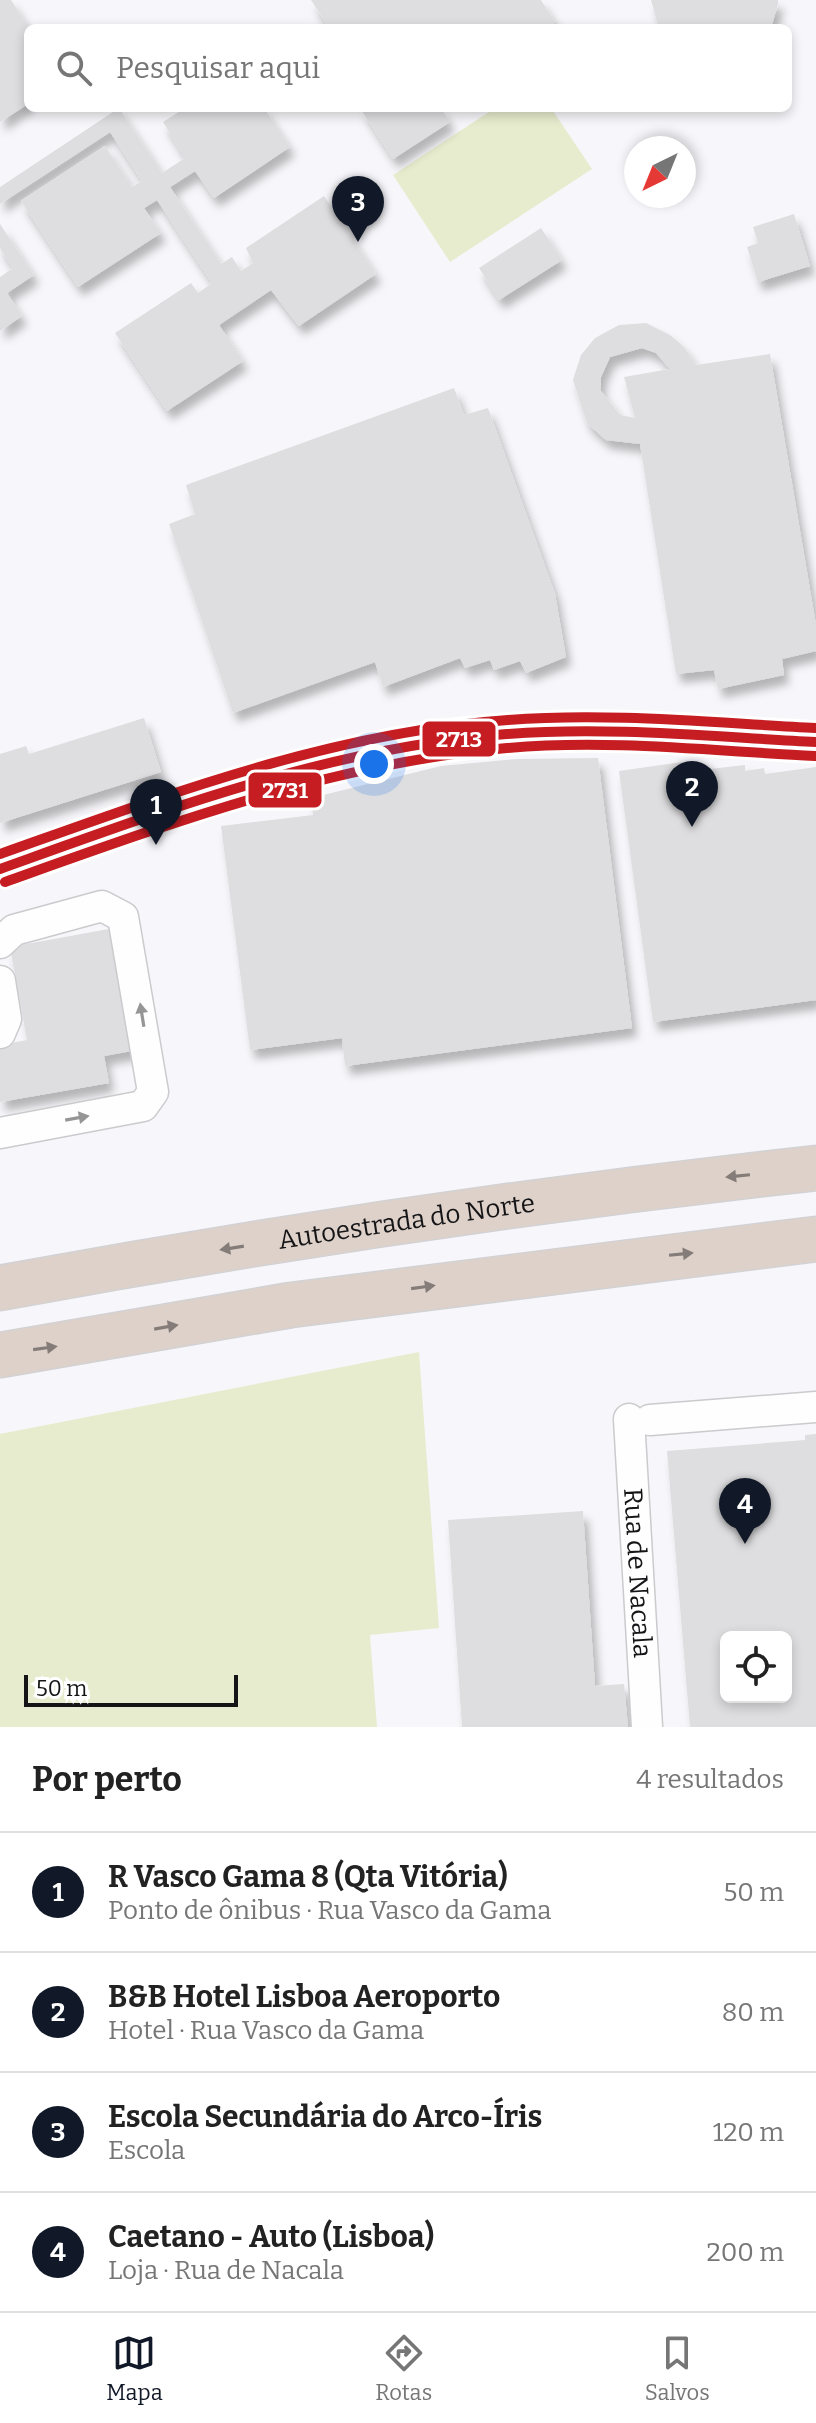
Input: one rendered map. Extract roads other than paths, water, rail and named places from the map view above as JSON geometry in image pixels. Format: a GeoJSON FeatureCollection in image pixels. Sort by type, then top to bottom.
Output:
{"type":"FeatureCollection","features":[{"type":"Feature","properties":{"kind":"highway","name":"Autoestrada do Norte"},"geometry":{"type":"LineString","coordinates":[[0,1288],[124,1265],[639,1187],[816,1168]]}},
{"type":"Feature","properties":{"kind":"highway"},"geometry":{"type":"LineString","coordinates":[[0,1355],[291,1305],[816,1239]]}},
{"type":"Feature","properties":{"kind":"highway"},"geometry":{"type":"LineString","coordinates":[[0,1265],[124,1265]]}},
{"type":"Feature","properties":{"kind":"street"},"geometry":{"type":"LineString","coordinates":[[0,869],[233,787],[411,746],[547,732],[816,742]]}},
{"type":"Feature","properties":{"kind":"street"},"geometry":{"type":"LineString","coordinates":[[0,943],[14,930],[102,906],[123,917],[127,925],[153,1092],[143,1106],[0,1133]]}},
{"type":"Feature","properties":{"kind":"street"},"geometry":{"type":"LineString","coordinates":[[0,981],[6,1019],[0,1033]]}},
{"type":"Feature","properties":{"kind":"street","name":"Rua de Nacala"},"geometry":{"type":"LineString","coordinates":[[647,1727],[640,1420],[816,1407]]}},
{"type":"Feature","properties":{"kind":"place","name":"Escola Secundária do Arco-Íris"},"geometry":{"type":"Point","coordinates":[358,242]}},
{"type":"Feature","properties":{"kind":"place","name":"B&B Hotel Lisboa Aeroporto"},"geometry":{"type":"Point","coordinates":[692,827]}},
{"type":"Feature","properties":{"kind":"place","name":"R Vasco Gama 8 (Qta Vitória)"},"geometry":{"type":"Point","coordinates":[156,845]}},
{"type":"Feature","properties":{"kind":"place","name":"Caetano - Auto (Lisboa)"},"geometry":{"type":"Point","coordinates":[745,1544]}}]}
